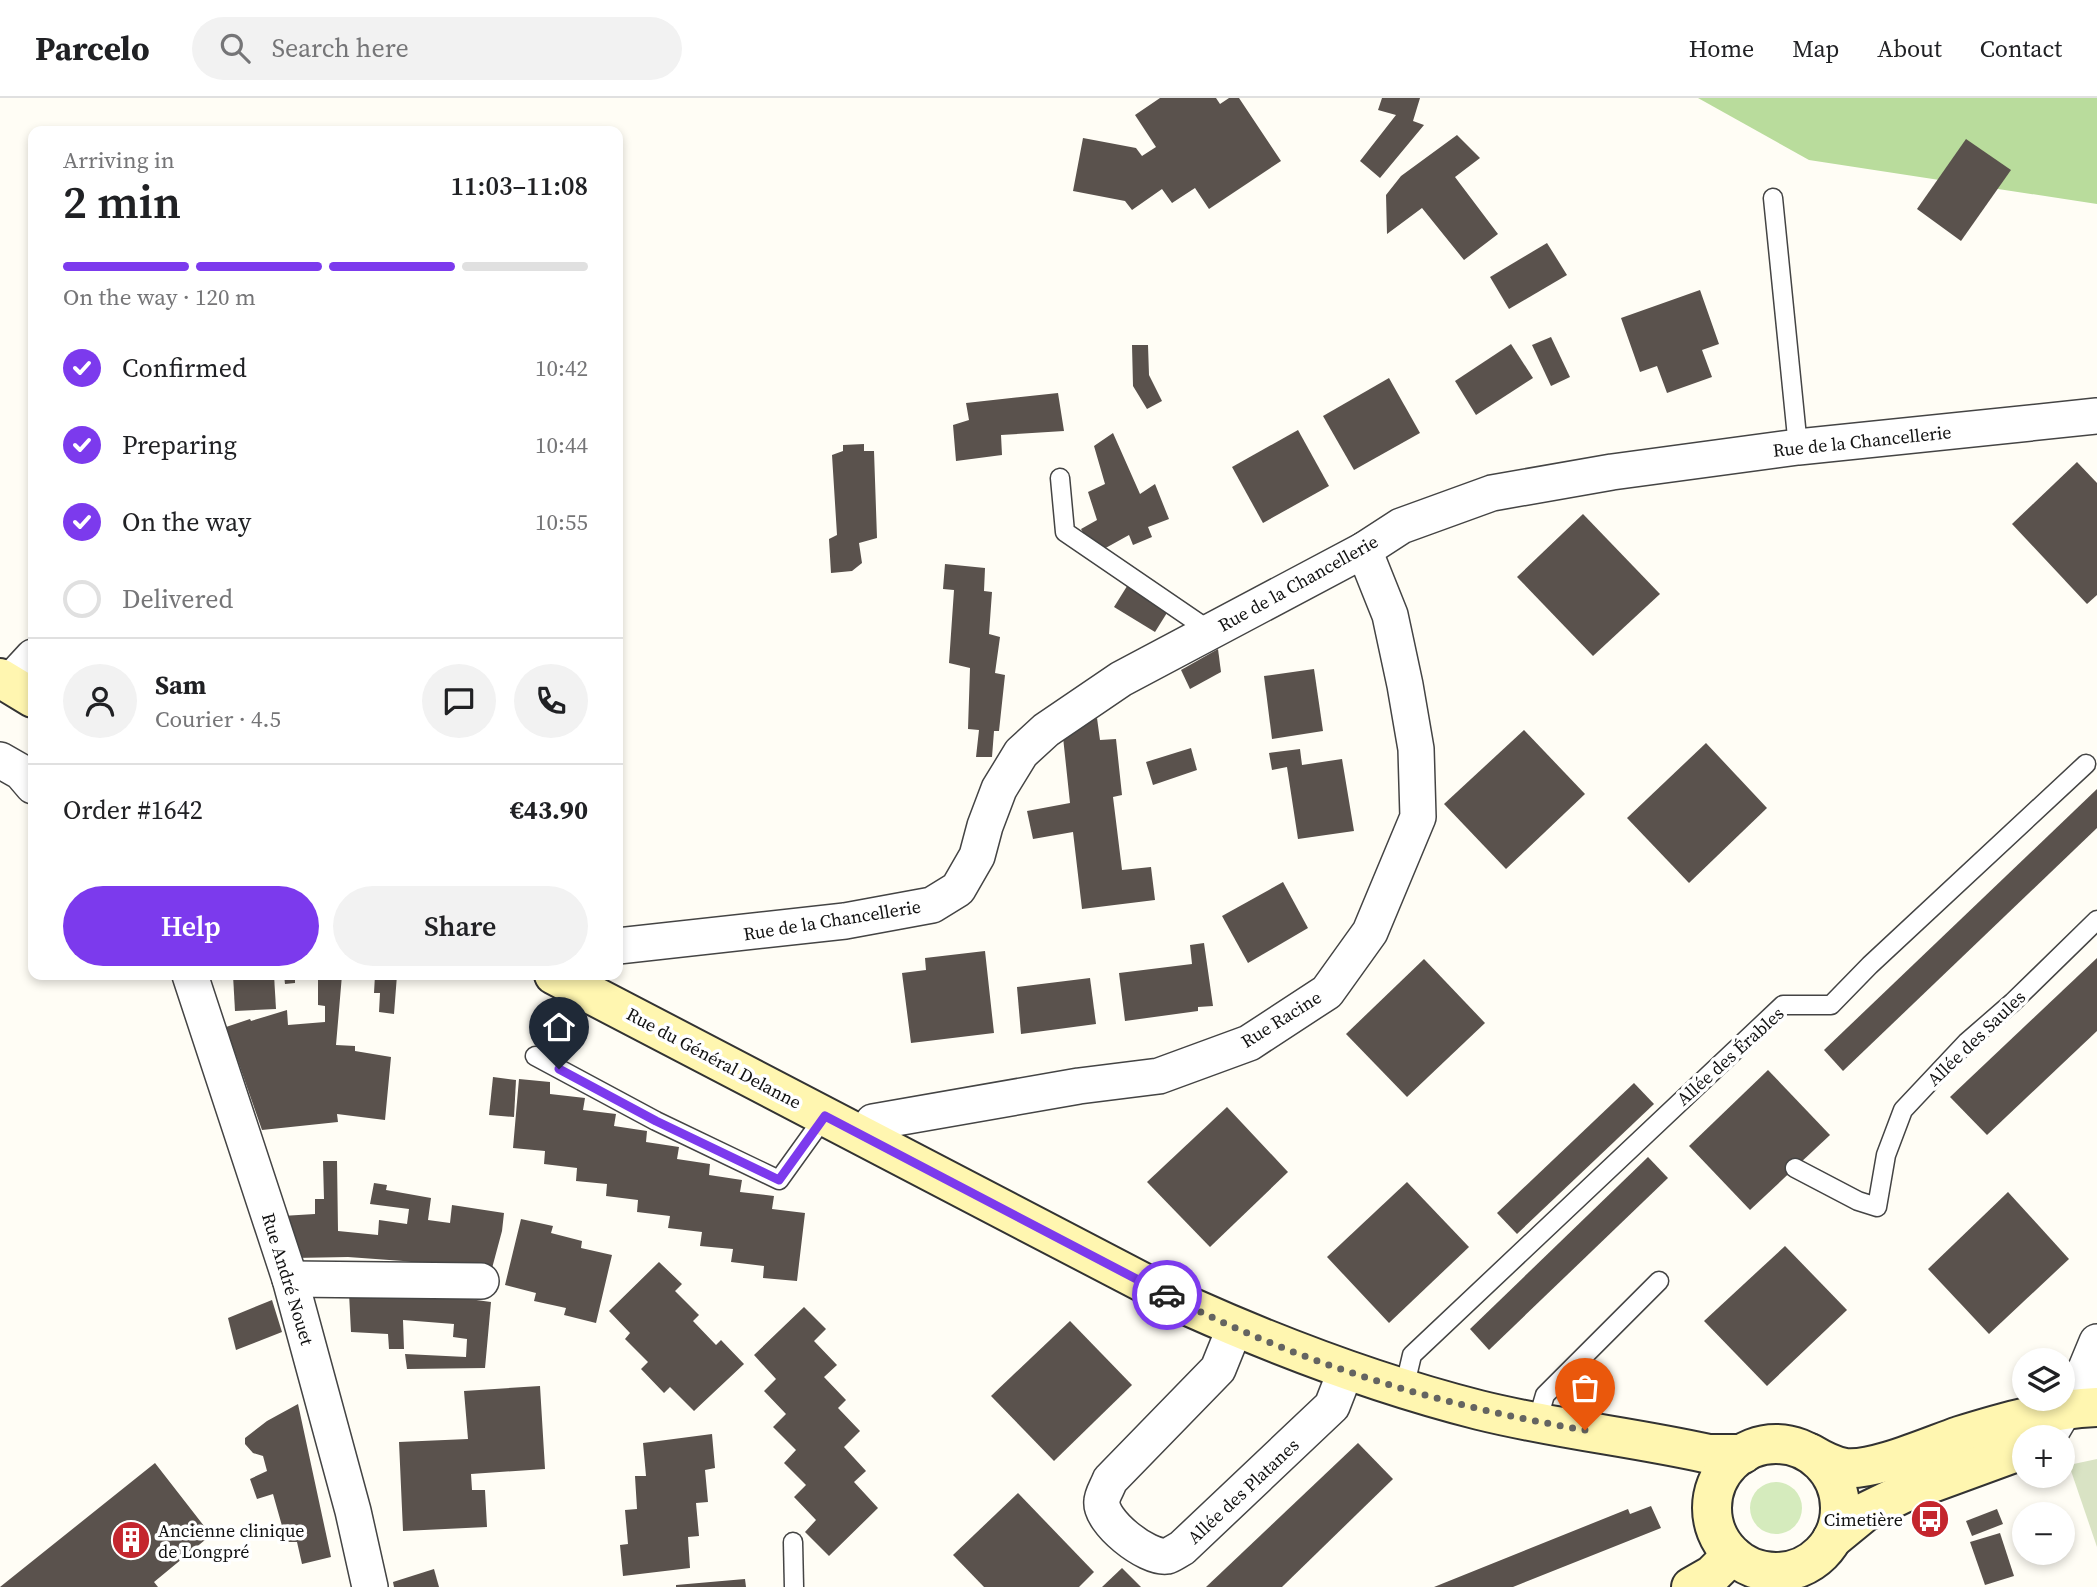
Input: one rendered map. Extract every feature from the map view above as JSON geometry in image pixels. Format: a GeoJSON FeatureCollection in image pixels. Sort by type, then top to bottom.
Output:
{"type":"FeatureCollection","features":[{"type":"Feature","properties":{"kind":"main road","name":"Rue du Général Delanne"},"geometry":{"type":"LineString","coordinates":[[569,980],[1188,1306],[1235,1327],[1346,1370],[1481,1411],[1709,1454],[1743,1454]]}},
{"type":"Feature","properties":{"kind":"main road"},"geometry":{"type":"LineString","coordinates":[[2012,1454],[1902,1494],[1865,1512],[1832,1539],[1822,1553],[1806,1565],[1787,1572],[1767,1572],[1748,1567],[1732,1555],[1719,1539],[1713,1519],[1712,1498],[1719,1478],[1732,1461],[1766,1445],[1786,1445],[1842,1468],[1856,1468],[2033,1416],[2073,1423]]}},
{"type":"Feature","properties":{"kind":"main road","name":"Rue du Général Delanne"},"geometry":{"type":"LineString","coordinates":[[1651,1442],[1675,1452],[1684,1460],[1704,1484],[1713,1505]]}},
{"type":"Feature","properties":{"kind":"main road"},"geometry":{"type":"LineString","coordinates":[[1804,1451],[1819,1461],[1832,1476],[1839,1494],[1840,1516],[1832,1539]]}},
{"type":"Feature","properties":{"kind":"main road"},"geometry":{"type":"LineString","coordinates":[[1691,1587],[1712,1575],[1732,1555]]}},
{"type":"Feature","properties":{"kind":"street","name":"Rue de la Chancellerie"},"geometry":{"type":"LineString","coordinates":[[623,945],[845,921],[932,905],[958,889],[977,856],[999,789],[1021,753],[1046,730],[1121,679],[1238,619],[1364,550],[1401,526],[1492,493],[1612,472],[1798,447],[2097,416]]}},
{"type":"Feature","properties":{"kind":"street","name":"Rue Racine"},"geometry":{"type":"LineString","coordinates":[[865,1137],[873,1122],[1079,1086],[1159,1076],[1250,1042],[1327,992],[1370,932],[1419,817],[1416,749],[1405,685],[1390,615],[1364,550]]}},
{"type":"Feature","properties":{"kind":"street","name":"Rue André Nouet"},"geometry":{"type":"LineString","coordinates":[[192,980],[290,1279],[353,1511],[370,1587]]}},
{"type":"Feature","properties":{"kind":"street"},"geometry":{"type":"LineString","coordinates":[[290,1279],[481,1281]]}},
{"type":"Feature","properties":{"kind":"street","name":"Allée des Platanes"},"geometry":{"type":"LineString","coordinates":[[1235,1327],[1218,1369],[1110,1480],[1101,1503],[1106,1518],[1133,1543],[1154,1554],[1167,1556],[1182,1548],[1332,1406],[1346,1370]]}},
{"type":"Feature","properties":{"kind":"street"},"geometry":{"type":"LineString","coordinates":[[2073,1423],[2080,1383],[2097,1342]]}},
{"type":"Feature","properties":{"kind":"lane"},"geometry":{"type":"LineString","coordinates":[[1773,198],[1798,447]]}},
{"type":"Feature","properties":{"kind":"lane"},"geometry":{"type":"LineString","coordinates":[[1060,478],[1065,533],[1210,631]]}},
{"type":"Feature","properties":{"kind":"lane","name":"Allée des Érables"},"geometry":{"type":"LineString","coordinates":[[1404,1389],[1412,1355],[1783,1005],[1830,1005],[2086,764]]}},
{"type":"Feature","properties":{"kind":"lane","name":"Allée des Saules"},"geometry":{"type":"LineString","coordinates":[[1796,1168],[1858,1201],[1877,1207],[1885,1155],[1903,1110],[1967,1042],[2014,1002],[2097,920]]}},
{"type":"Feature","properties":{"kind":"lane"},"geometry":{"type":"LineString","coordinates":[[535,1056],[656,1121],[779,1180],[825,1116]]}},
{"type":"Feature","properties":{"kind":"lane"},"geometry":{"type":"LineString","coordinates":[[1537,1422],[1545,1395],[1659,1281]]}},
{"type":"Feature","properties":{"kind":"lane"},"geometry":{"type":"LineString","coordinates":[[793,1542],[794,1587]]}},
{"type":"Feature","properties":{"kind":"green space"},"geometry":{"type":"Polygon","coordinates":[[[1698,98],[2097,98],[2097,204],[1809,160],[1698,98]]]}},
{"type":"Feature","properties":{"kind":"green space"},"geometry":{"type":"Polygon","coordinates":[[[2097,1459],[2097,1547],[2075,1483],[2075,1464],[2097,1459]]]}},
{"type":"Feature","properties":{"kind":"green space"},"geometry":{"type":"Polygon","coordinates":[[[1776,1482],[1786,1484],[1794,1490],[1800,1498],[1800,1518],[1794,1526],[1786,1532],[1776,1534],[1766,1532],[1758,1526],[1752,1518],[1750,1508],[1752,1498],[1758,1490],[1766,1484],[1776,1482]]]}},
{"type":"Feature","properties":{"kind":"building"},"geometry":{"type":"Polygon","coordinates":[[[1160,98],[1216,98],[1220,104],[1229,98],[1239,98],[1281,161],[1209,209],[1195,188],[1172,203],[1162,189],[1132,210],[1125,201],[1073,191],[1083,138],[1136,148],[1142,156],[1156,147],[1135,115],[1160,98]]]}},
{"type":"Feature","properties":{"kind":"building"},"geometry":{"type":"Polygon","coordinates":[[[1382,98],[1420,98],[1413,121],[1424,125],[1380,178],[1360,161],[1396,115],[1378,110],[1382,98]]]}},
{"type":"Feature","properties":{"kind":"building"},"geometry":{"type":"Polygon","coordinates":[[[1457,135],[1480,158],[1455,177],[1498,234],[1464,260],[1422,208],[1387,234],[1386,195],[1401,176],[1457,135]]]}},
{"type":"Feature","properties":{"kind":"building"},"geometry":{"type":"Polygon","coordinates":[[[1966,139],[2011,170],[1961,241],[1917,209],[1966,139]]]}},
{"type":"Feature","properties":{"kind":"building"},"geometry":{"type":"Polygon","coordinates":[[[1547,243],[1567,275],[1509,309],[1490,277],[1547,243]]]}},
{"type":"Feature","properties":{"kind":"building"},"geometry":{"type":"Polygon","coordinates":[[[1700,290],[1719,344],[1702,350],[1712,377],[1667,393],[1657,366],[1640,372],[1621,318],[1700,290]]]}},
{"type":"Feature","properties":{"kind":"building"},"geometry":{"type":"Polygon","coordinates":[[[1551,337],[1570,377],[1551,386],[1532,345],[1551,337]]]}},
{"type":"Feature","properties":{"kind":"building"},"geometry":{"type":"Polygon","coordinates":[[[1511,344],[1533,378],[1476,415],[1455,381],[1511,344]]]}},
{"type":"Feature","properties":{"kind":"building"},"geometry":{"type":"Polygon","coordinates":[[[1132,345],[1148,345],[1149,375],[1162,401],[1147,409],[1133,386],[1132,345]]]}},
{"type":"Feature","properties":{"kind":"building"},"geometry":{"type":"Polygon","coordinates":[[[1389,378],[1420,433],[1354,470],[1323,416],[1389,378]]]}},
{"type":"Feature","properties":{"kind":"building"},"geometry":{"type":"Polygon","coordinates":[[[1058,393],[1064,431],[1001,435],[1002,455],[956,461],[953,425],[969,420],[966,403],[1058,393]]]}},
{"type":"Feature","properties":{"kind":"building"},"geometry":{"type":"Polygon","coordinates":[[[1298,430],[1329,486],[1263,523],[1232,467],[1298,430]]]}},
{"type":"Feature","properties":{"kind":"building"},"geometry":{"type":"Polygon","coordinates":[[[1113,433],[1140,494],[1155,484],[1169,519],[1148,527],[1152,537],[1133,545],[1129,535],[1102,550],[1090,544],[1081,529],[1097,520],[1088,492],[1105,484],[1094,446],[1113,433]]]}},
{"type":"Feature","properties":{"kind":"building"},"geometry":{"type":"Polygon","coordinates":[[[864,444],[864,451],[874,451],[877,538],[859,543],[862,563],[852,571],[831,573],[829,539],[837,535],[832,455],[843,451],[843,445],[864,444]]]}},
{"type":"Feature","properties":{"kind":"building"},"geometry":{"type":"Polygon","coordinates":[[[2077,462],[2097,483],[2097,595],[2087,604],[2012,524],[2077,462]]]}},
{"type":"Feature","properties":{"kind":"building"},"geometry":{"type":"Polygon","coordinates":[[[1583,514],[1660,594],[1593,656],[1517,577],[1583,514]]]}},
{"type":"Feature","properties":{"kind":"building"},"geometry":{"type":"Polygon","coordinates":[[[945,564],[985,568],[984,591],[992,592],[989,634],[1000,637],[995,673],[1005,675],[999,731],[994,731],[992,757],[976,757],[979,730],[968,729],[970,668],[949,663],[954,590],[943,589],[945,564]]]}},
{"type":"Feature","properties":{"kind":"building"},"geometry":{"type":"Polygon","coordinates":[[[1129,583],[1170,608],[1155,632],[1114,607],[1129,583]]]}},
{"type":"Feature","properties":{"kind":"building"},"geometry":{"type":"Polygon","coordinates":[[[1218,649],[1221,672],[1190,689],[1181,670],[1218,649]]]}},
{"type":"Feature","properties":{"kind":"building"},"geometry":{"type":"Polygon","coordinates":[[[1314,669],[1323,731],[1272,739],[1264,676],[1314,669]]]}},
{"type":"Feature","properties":{"kind":"building"},"geometry":{"type":"Polygon","coordinates":[[[1097,718],[1100,740],[1116,739],[1122,795],[1113,797],[1122,870],[1151,867],[1155,900],[1082,909],[1073,832],[1033,839],[1027,811],[1070,803],[1063,737],[1097,718]]]}},
{"type":"Feature","properties":{"kind":"building"},"geometry":{"type":"Polygon","coordinates":[[[1524,730],[1585,794],[1506,869],[1444,804],[1524,730]]]}},
{"type":"Feature","properties":{"kind":"building"},"geometry":{"type":"Polygon","coordinates":[[[1706,743],[1767,808],[1689,883],[1627,818],[1706,743]]]}},
{"type":"Feature","properties":{"kind":"building"},"geometry":{"type":"Polygon","coordinates":[[[1191,748],[1197,770],[1153,785],[1146,762],[1191,748]]]}},
{"type":"Feature","properties":{"kind":"building"},"geometry":{"type":"Polygon","coordinates":[[[1300,749],[1302,765],[1342,759],[1354,831],[1298,839],[1287,767],[1272,770],[1269,753],[1300,749]]]}},
{"type":"Feature","properties":{"kind":"building"},"geometry":{"type":"Polygon","coordinates":[[[2097,789],[2097,828],[1843,1071],[1824,1050],[2097,789]]]}},
{"type":"Feature","properties":{"kind":"building"},"geometry":{"type":"Polygon","coordinates":[[[1283,882],[1308,928],[1248,963],[1222,916],[1283,882]]]}},
{"type":"Feature","properties":{"kind":"building"},"geometry":{"type":"Polygon","coordinates":[[[1204,943],[1213,1006],[1198,1007],[1198,1011],[1125,1021],[1119,973],[1192,964],[1190,945],[1204,943]]]}},
{"type":"Feature","properties":{"kind":"building"},"geometry":{"type":"Polygon","coordinates":[[[985,951],[994,1033],[911,1043],[902,973],[926,970],[925,958],[985,951]]]}},
{"type":"Feature","properties":{"kind":"building"},"geometry":{"type":"Polygon","coordinates":[[[2097,958],[2097,1031],[1987,1135],[1950,1097],[2097,958]]]}},
{"type":"Feature","properties":{"kind":"building"},"geometry":{"type":"Polygon","coordinates":[[[1424,959],[1485,1023],[1407,1097],[1346,1034],[1424,959]]]}},
{"type":"Feature","properties":{"kind":"building"},"geometry":{"type":"Polygon","coordinates":[[[1090,978],[1096,1024],[1021,1034],[1017,987],[1090,978]]]}},
{"type":"Feature","properties":{"kind":"building"},"geometry":{"type":"Polygon","coordinates":[[[233,980],[274,980],[276,1009],[235,1011],[233,980]]]}},
{"type":"Feature","properties":{"kind":"building"},"geometry":{"type":"Polygon","coordinates":[[[285,980],[295,980],[295,983],[285,984],[285,980]]]}},
{"type":"Feature","properties":{"kind":"building"},"geometry":{"type":"Polygon","coordinates":[[[318,980],[342,980],[336,1045],[355,1046],[355,1051],[391,1057],[385,1120],[337,1114],[338,1122],[262,1130],[226,1027],[287,1010],[288,1025],[325,1022],[325,1006],[318,1005],[318,980]]]}},
{"type":"Feature","properties":{"kind":"building"},"geometry":{"type":"Polygon","coordinates":[[[375,980],[397,980],[394,1014],[379,1012],[380,993],[374,993],[375,980]]]}},
{"type":"Feature","properties":{"kind":"building"},"geometry":{"type":"Polygon","coordinates":[[[1768,1070],[1830,1135],[1750,1210],[1689,1146],[1768,1070]]]}},
{"type":"Feature","properties":{"kind":"building"},"geometry":{"type":"Polygon","coordinates":[[[493,1077],[516,1080],[514,1117],[489,1115],[493,1077]]]}},
{"type":"Feature","properties":{"kind":"building"},"geometry":{"type":"Polygon","coordinates":[[[519,1079],[550,1082],[550,1094],[585,1098],[583,1110],[616,1114],[614,1126],[647,1131],[646,1142],[679,1147],[677,1159],[710,1164],[709,1175],[742,1180],[740,1192],[774,1196],[772,1209],[805,1213],[797,1281],[763,1278],[764,1266],[731,1262],[733,1249],[700,1246],[702,1232],[668,1228],[670,1216],[637,1212],[638,1200],[606,1196],[607,1184],[576,1181],[577,1168],[544,1164],[545,1151],[513,1148],[519,1079]]]}},
{"type":"Feature","properties":{"kind":"building"},"geometry":{"type":"Polygon","coordinates":[[[1634,1083],[1654,1104],[1517,1234],[1497,1213],[1634,1083]]]}},
{"type":"Feature","properties":{"kind":"building"},"geometry":{"type":"Polygon","coordinates":[[[1227,1107],[1288,1172],[1210,1247],[1147,1182],[1227,1107]]]}},
{"type":"Feature","properties":{"kind":"building"},"geometry":{"type":"Polygon","coordinates":[[[1648,1157],[1668,1178],[1489,1350],[1470,1329],[1648,1157]]]}},
{"type":"Feature","properties":{"kind":"building"},"geometry":{"type":"Polygon","coordinates":[[[323,1161],[337,1161],[338,1231],[378,1235],[379,1220],[407,1224],[409,1209],[370,1204],[374,1183],[387,1185],[386,1190],[431,1198],[428,1220],[450,1223],[452,1205],[504,1213],[491,1272],[348,1257],[294,1258],[282,1216],[315,1214],[315,1199],[324,1199],[323,1161]]]}},
{"type":"Feature","properties":{"kind":"building"},"geometry":{"type":"Polygon","coordinates":[[[1407,1182],[1469,1247],[1389,1323],[1327,1257],[1407,1182]]]}},
{"type":"Feature","properties":{"kind":"building"},"geometry":{"type":"Polygon","coordinates":[[[2008,1192],[2069,1259],[1989,1334],[1928,1269],[2008,1192]]]}},
{"type":"Feature","properties":{"kind":"building"},"geometry":{"type":"Polygon","coordinates":[[[521,1219],[553,1226],[551,1233],[582,1241],[581,1248],[612,1255],[596,1323],[564,1315],[566,1308],[534,1301],[536,1293],[505,1285],[521,1219]]]}},
{"type":"Feature","properties":{"kind":"building"},"geometry":{"type":"Polygon","coordinates":[[[1785,1246],[1847,1310],[1767,1386],[1704,1321],[1785,1246]]]}},
{"type":"Feature","properties":{"kind":"building"},"geometry":{"type":"Polygon","coordinates":[[[659,1262],[682,1284],[675,1291],[699,1315],[693,1321],[716,1345],[721,1340],[744,1364],[694,1411],[670,1387],[664,1393],[641,1369],[648,1362],[625,1339],[630,1333],[609,1311],[659,1262]]]}},
{"type":"Feature","properties":{"kind":"building"},"geometry":{"type":"Polygon","coordinates":[[[349,1293],[447,1296],[491,1302],[485,1368],[407,1369],[405,1354],[466,1357],[467,1339],[453,1337],[454,1324],[403,1320],[404,1349],[389,1349],[388,1334],[351,1332],[349,1293]]]}},
{"type":"Feature","properties":{"kind":"building"},"geometry":{"type":"Polygon","coordinates":[[[272,1300],[282,1332],[236,1350],[228,1318],[272,1300]]]}},
{"type":"Feature","properties":{"kind":"building"},"geometry":{"type":"Polygon","coordinates":[[[804,1307],[826,1329],[814,1341],[837,1365],[824,1377],[846,1400],[838,1408],[860,1431],[844,1447],[866,1471],[854,1482],[878,1508],[829,1556],[805,1532],[816,1520],[794,1497],[806,1485],[784,1463],[796,1450],[773,1427],[786,1414],[764,1391],[776,1379],[754,1355],[804,1307]]]}},
{"type":"Feature","properties":{"kind":"building"},"geometry":{"type":"Polygon","coordinates":[[[1070,1321],[1132,1385],[1054,1461],[991,1396],[1070,1321]]]}},
{"type":"Feature","properties":{"kind":"building"},"geometry":{"type":"Polygon","coordinates":[[[540,1386],[545,1469],[471,1474],[472,1490],[485,1490],[487,1527],[403,1531],[399,1442],[468,1439],[464,1391],[540,1386]]]}},
{"type":"Feature","properties":{"kind":"building"},"geometry":{"type":"Polygon","coordinates":[[[298,1404],[331,1557],[302,1564],[297,1542],[286,1540],[273,1494],[257,1499],[250,1479],[267,1471],[263,1456],[253,1453],[245,1444],[245,1438],[267,1421],[298,1404]]]}},
{"type":"Feature","properties":{"kind":"building"},"geometry":{"type":"Polygon","coordinates":[[[712,1434],[715,1468],[705,1470],[708,1502],[696,1503],[699,1536],[688,1537],[690,1568],[623,1576],[620,1545],[628,1544],[625,1510],[637,1509],[635,1476],[646,1476],[643,1443],[712,1434]]]}},
{"type":"Feature","properties":{"kind":"building"},"geometry":{"type":"Polygon","coordinates":[[[1358,1443],[1393,1479],[1282,1587],[1206,1587],[1358,1443]]]}},
{"type":"Feature","properties":{"kind":"building","name":"Ancienne clinique de Longpré"},"geometry":{"type":"Polygon","coordinates":[[[155,1463],[211,1535],[154,1582],[158,1587],[0,1587],[155,1463]]]}},
{"type":"Feature","properties":{"kind":"building"},"geometry":{"type":"Polygon","coordinates":[[[1018,1493],[1094,1572],[1079,1587],[984,1587],[953,1555],[1018,1493]]]}},
{"type":"Feature","properties":{"kind":"building"},"geometry":{"type":"Polygon","coordinates":[[[1651,1506],[1661,1528],[1513,1587],[1434,1587],[1628,1509],[1630,1514],[1651,1506]]]}},
{"type":"Feature","properties":{"kind":"building"},"geometry":{"type":"Polygon","coordinates":[[[1997,1509],[2003,1524],[1972,1536],[1966,1521],[1997,1509]]]}},
{"type":"Feature","properties":{"kind":"building"},"geometry":{"type":"Polygon","coordinates":[[[2000,1533],[2014,1576],[1985,1585],[1970,1542],[2000,1533]]]}},
{"type":"Feature","properties":{"kind":"building"},"geometry":{"type":"Polygon","coordinates":[[[1122,1568],[1141,1587],[1102,1587],[1122,1568]]]}},
{"type":"Feature","properties":{"kind":"building"},"geometry":{"type":"Polygon","coordinates":[[[434,1569],[439,1587],[394,1587],[393,1582],[434,1569]]]}},
{"type":"Feature","properties":{"kind":"building"},"geometry":{"type":"Polygon","coordinates":[[[745,1579],[746,1587],[676,1587],[676,1585],[745,1579]]]}},
{"type":"Feature","properties":{"kind":"way so far"},"geometry":{"type":"LineString","coordinates":[[1167,1295],[1248,1334],[1404,1389],[1481,1411],[1585,1430]]}},
{"type":"Feature","properties":{"kind":"place","name":"Cimetière"},"geometry":{"type":"Point","coordinates":[1930,1519]}},
{"type":"Feature","properties":{"kind":"place","name":"Ancienne clinique de Longpré"},"geometry":{"type":"Point","coordinates":[131,1540]}},
{"type":"Feature","properties":{"kind":"route"},"geometry":{"type":"LineString","coordinates":[[559,1069],[656,1121],[779,1180],[825,1116],[1167,1295]]}}]}
